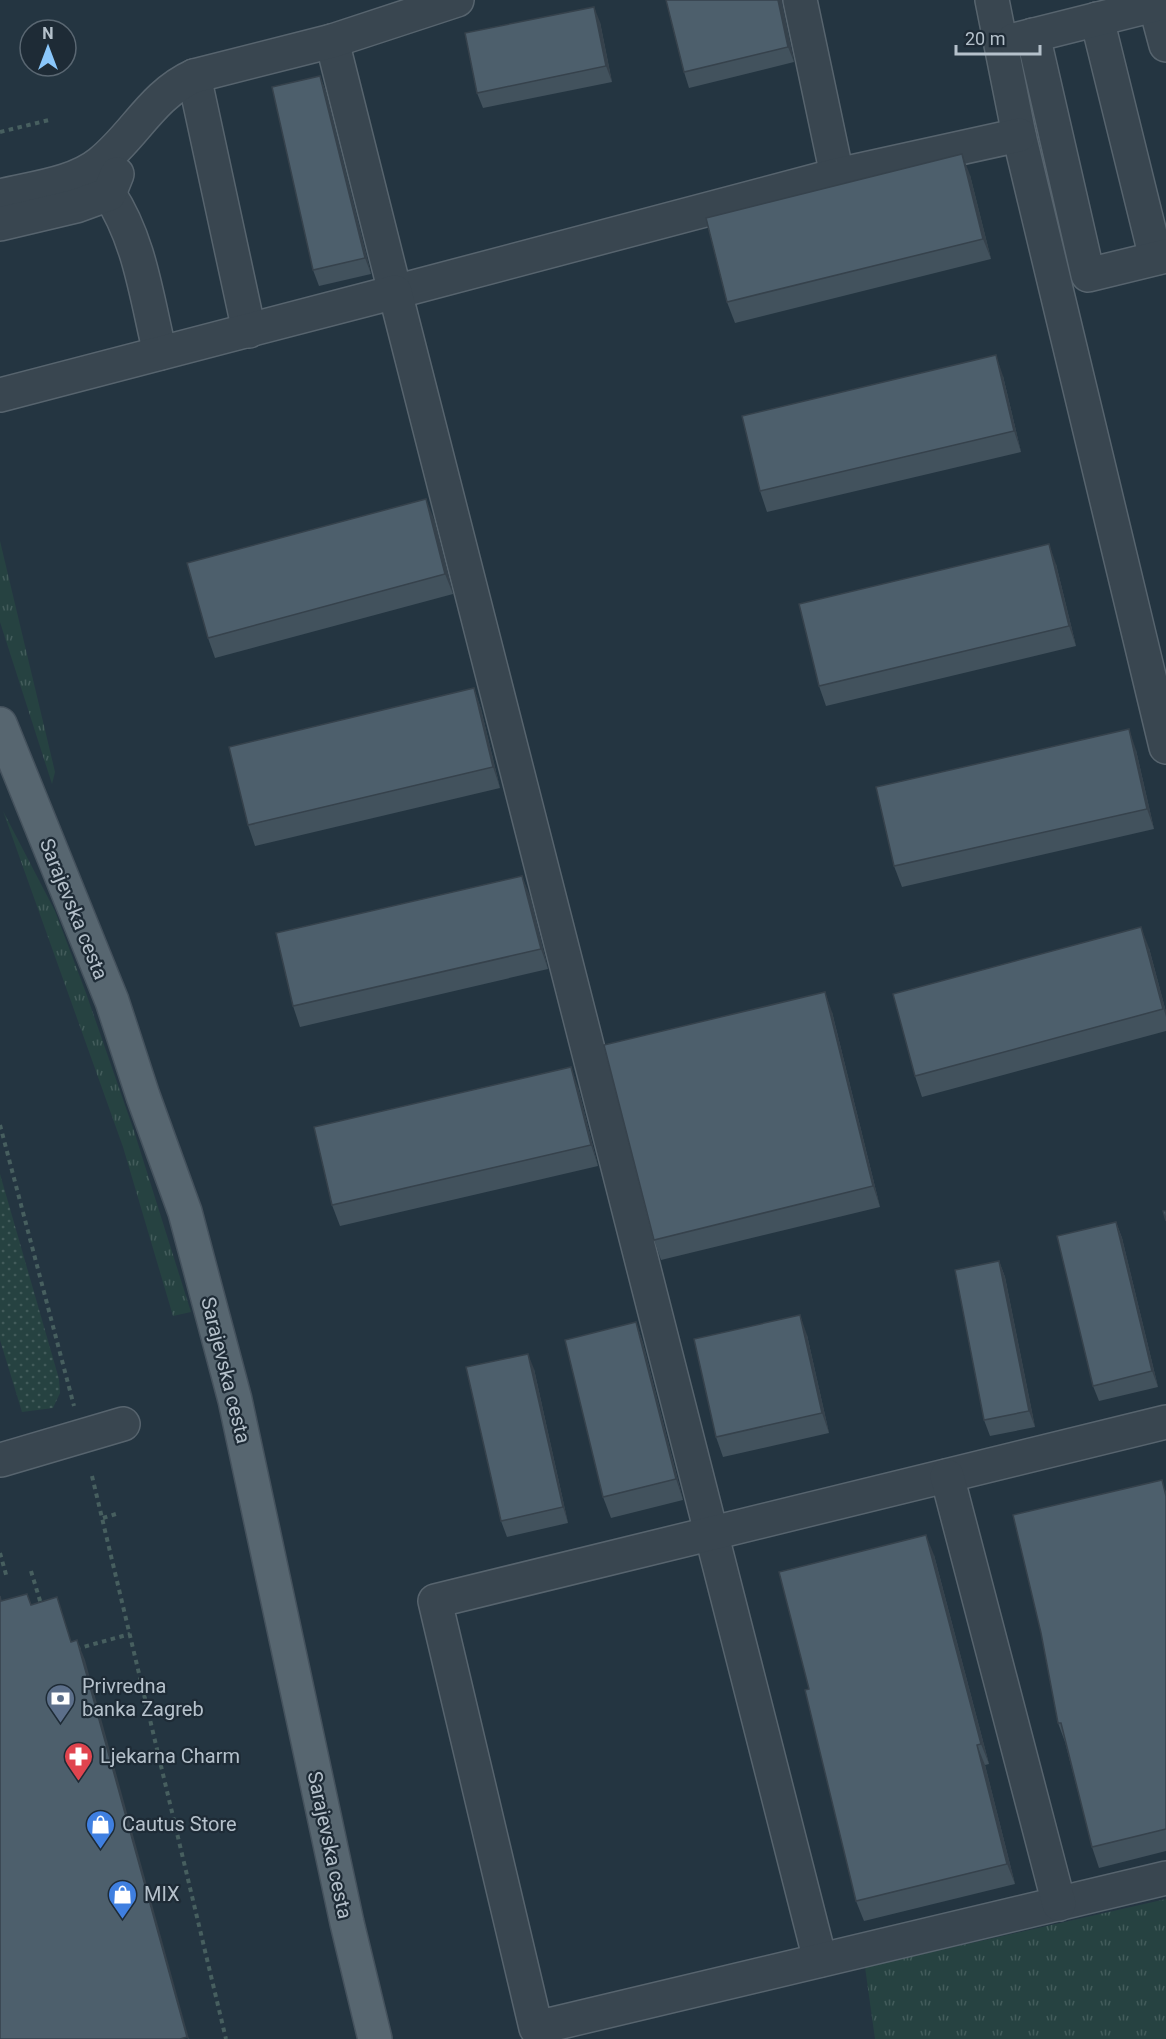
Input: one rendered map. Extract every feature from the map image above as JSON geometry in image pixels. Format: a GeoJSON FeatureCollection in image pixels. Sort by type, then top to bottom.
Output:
{"type":"FeatureCollection","features":[{"type":"Feature","properties":{"kind":"main road","name":"Sarajevska cesta"},"geometry":{"type":"LineString","coordinates":[[0,724],[112,1001],[185,1212],[235,1400],[347,1923],[375,2039]]}},
{"type":"Feature","properties":{"kind":"lane"},"geometry":{"type":"LineString","coordinates":[[0,196],[78,176],[99,164],[161,96],[194,76],[332,41],[457,0]]}},
{"type":"Feature","properties":{"kind":"lane"},"geometry":{"type":"LineString","coordinates":[[800,0],[837,175]]}},
{"type":"Feature","properties":{"kind":"lane"},"geometry":{"type":"LineString","coordinates":[[992,0],[1018,135],[1166,747]]}},
{"type":"Feature","properties":{"kind":"lane"},"geometry":{"type":"LineString","coordinates":[[1001,44],[1161,3],[1166,45]]}},
{"type":"Feature","properties":{"kind":"lane"},"geometry":{"type":"LineString","coordinates":[[1033,34],[1088,275],[1161,257],[1097,19]]}},
{"type":"Feature","properties":{"kind":"lane"},"geometry":{"type":"LineString","coordinates":[[332,41],[820,1960]]}},
{"type":"Feature","properties":{"kind":"lane"},"geometry":{"type":"LineString","coordinates":[[194,76],[249,331]]}},
{"type":"Feature","properties":{"kind":"lane"},"geometry":{"type":"LineString","coordinates":[[0,395],[837,175],[1018,135]]}},
{"type":"Feature","properties":{"kind":"lane"},"geometry":{"type":"LineString","coordinates":[[0,224],[76,206],[109,194],[117,176],[120,143]]}},
{"type":"Feature","properties":{"kind":"lane"},"geometry":{"type":"LineString","coordinates":[[109,194],[121,212],[130,233],[160,353]]}},
{"type":"Feature","properties":{"kind":"lane"},"geometry":{"type":"LineString","coordinates":[[1166,1422],[435,1601],[536,2028],[1166,1878]]}},
{"type":"Feature","properties":{"kind":"lane"},"geometry":{"type":"LineString","coordinates":[[1,1460],[123,1424]]}},
{"type":"Feature","properties":{"kind":"lane"},"geometry":{"type":"LineString","coordinates":[[947,1476],[1059,1904]]}},
{"type":"Feature","properties":{"kind":"path"},"geometry":{"type":"LineString","coordinates":[[0,132],[49,120]]}},
{"type":"Feature","properties":{"kind":"path"},"geometry":{"type":"LineString","coordinates":[[0,1125],[74,1407]]}},
{"type":"Feature","properties":{"kind":"path"},"geometry":{"type":"LineString","coordinates":[[92,1476],[226,2039]]}},
{"type":"Feature","properties":{"kind":"path"},"geometry":{"type":"LineString","coordinates":[[103,1518],[119,1513]]}},
{"type":"Feature","properties":{"kind":"path"},"geometry":{"type":"LineString","coordinates":[[0,1552],[7,1578]]}},
{"type":"Feature","properties":{"kind":"path"},"geometry":{"type":"LineString","coordinates":[[31,1571],[43,1609]]}},
{"type":"Feature","properties":{"kind":"path"},"geometry":{"type":"LineString","coordinates":[[69,1650],[130,1634]]}},
{"type":"Feature","properties":{"kind":"green space"},"geometry":{"type":"Polygon","coordinates":[[[0,541],[55,772],[52,784],[0,622],[0,541]]]}},
{"type":"Feature","properties":{"kind":"green space"},"geometry":{"type":"Polygon","coordinates":[[[3,811],[55,911],[86,993],[134,1131],[191,1312],[173,1316],[123,1147],[3,811]]]}},
{"type":"Feature","properties":{"kind":"green space"},"geometry":{"type":"Polygon","coordinates":[[[0,1174],[59,1379],[60,1393],[53,1408],[22,1412],[0,1340],[0,1174]]]}},
{"type":"Feature","properties":{"kind":"green space"},"geometry":{"type":"Polygon","coordinates":[[[1166,1899],[1166,2039],[875,2039],[865,1967],[1166,1899]]]}},
{"type":"Feature","properties":{"kind":"building"},"geometry":{"type":"Polygon","coordinates":[[[666,0],[778,0],[788,47],[684,72],[666,0]]]}},
{"type":"Feature","properties":{"kind":"building"},"geometry":{"type":"Polygon","coordinates":[[[594,7],[606,66],[477,93],[465,33],[594,7]]]}},
{"type":"Feature","properties":{"kind":"building"},"geometry":{"type":"Polygon","coordinates":[[[320,76],[365,258],[313,270],[272,87],[320,76]]]}},
{"type":"Feature","properties":{"kind":"building"},"geometry":{"type":"Polygon","coordinates":[[[962,154],[983,239],[727,302],[706,218],[962,154]]]}},
{"type":"Feature","properties":{"kind":"building"},"geometry":{"type":"Polygon","coordinates":[[[996,355],[1014,431],[760,491],[742,416],[996,355]]]}},
{"type":"Feature","properties":{"kind":"building"},"geometry":{"type":"Polygon","coordinates":[[[426,499],[445,574],[208,638],[187,563],[426,499]]]}},
{"type":"Feature","properties":{"kind":"building"},"geometry":{"type":"Polygon","coordinates":[[[1049,544],[1069,626],[819,686],[799,604],[1049,544]]]}},
{"type":"Feature","properties":{"kind":"building"},"geometry":{"type":"Polygon","coordinates":[[[474,688],[493,767],[248,825],[229,747],[474,688]]]}},
{"type":"Feature","properties":{"kind":"building"},"geometry":{"type":"Polygon","coordinates":[[[1129,729],[1147,809],[894,866],[876,787],[1129,729]]]}},
{"type":"Feature","properties":{"kind":"building"},"geometry":{"type":"Polygon","coordinates":[[[522,876],[541,949],[293,1006],[276,933],[522,876]]]}},
{"type":"Feature","properties":{"kind":"building"},"geometry":{"type":"Polygon","coordinates":[[[1141,927],[1163,1009],[915,1076],[893,994],[1141,927]]]}},
{"type":"Feature","properties":{"kind":"building"},"geometry":{"type":"Polygon","coordinates":[[[825,992],[873,1186],[654,1240],[604,1045],[825,992]]]}},
{"type":"Feature","properties":{"kind":"building"},"geometry":{"type":"Polygon","coordinates":[[[571,1067],[591,1145],[332,1205],[314,1127],[571,1067]]]}},
{"type":"Feature","properties":{"kind":"building"},"geometry":{"type":"Polygon","coordinates":[[[1116,1222],[1152,1371],[1093,1386],[1057,1236],[1116,1222]]]}},
{"type":"Feature","properties":{"kind":"building"},"geometry":{"type":"Polygon","coordinates":[[[999,1261],[1029,1411],[984,1420],[955,1270],[999,1261]]]}},
{"type":"Feature","properties":{"kind":"building"},"geometry":{"type":"Polygon","coordinates":[[[800,1315],[822,1413],[716,1437],[694,1339],[800,1315]]]}},
{"type":"Feature","properties":{"kind":"building"},"geometry":{"type":"Polygon","coordinates":[[[636,1322],[676,1479],[603,1497],[565,1340],[636,1322]]]}},
{"type":"Feature","properties":{"kind":"building"},"geometry":{"type":"Polygon","coordinates":[[[528,1354],[563,1507],[501,1521],[466,1367],[528,1354]]]}},
{"type":"Feature","properties":{"kind":"building"},"geometry":{"type":"Polygon","coordinates":[[[1162,1480],[1166,1496],[1166,1829],[1092,1847],[1061,1723],[1058,1723],[1041,1633],[1013,1515],[1162,1480]]]}},
{"type":"Feature","properties":{"kind":"building"},"geometry":{"type":"Polygon","coordinates":[[[926,1535],[981,1744],[977,1745],[1007,1864],[856,1901],[805,1690],[809,1689],[779,1572],[926,1535]]]}},
{"type":"Feature","properties":{"kind":"building"},"geometry":{"type":"Polygon","coordinates":[[[27,1594],[31,1605],[57,1597],[71,1642],[77,1640],[187,2037],[180,2039],[0,2039],[0,1596],[1,1601],[27,1594]]]}},
{"type":"Feature","properties":{"kind":"place","name":"Privredna banka Zagreb"},"geometry":{"type":"Point","coordinates":[61,1724]}},
{"type":"Feature","properties":{"kind":"place","name":"Ljekarna Charm"},"geometry":{"type":"Point","coordinates":[79,1782]}},
{"type":"Feature","properties":{"kind":"place","name":"Cautus Store"},"geometry":{"type":"Point","coordinates":[101,1850]}},
{"type":"Feature","properties":{"kind":"place","name":"MIX"},"geometry":{"type":"Point","coordinates":[123,1920]}}]}
